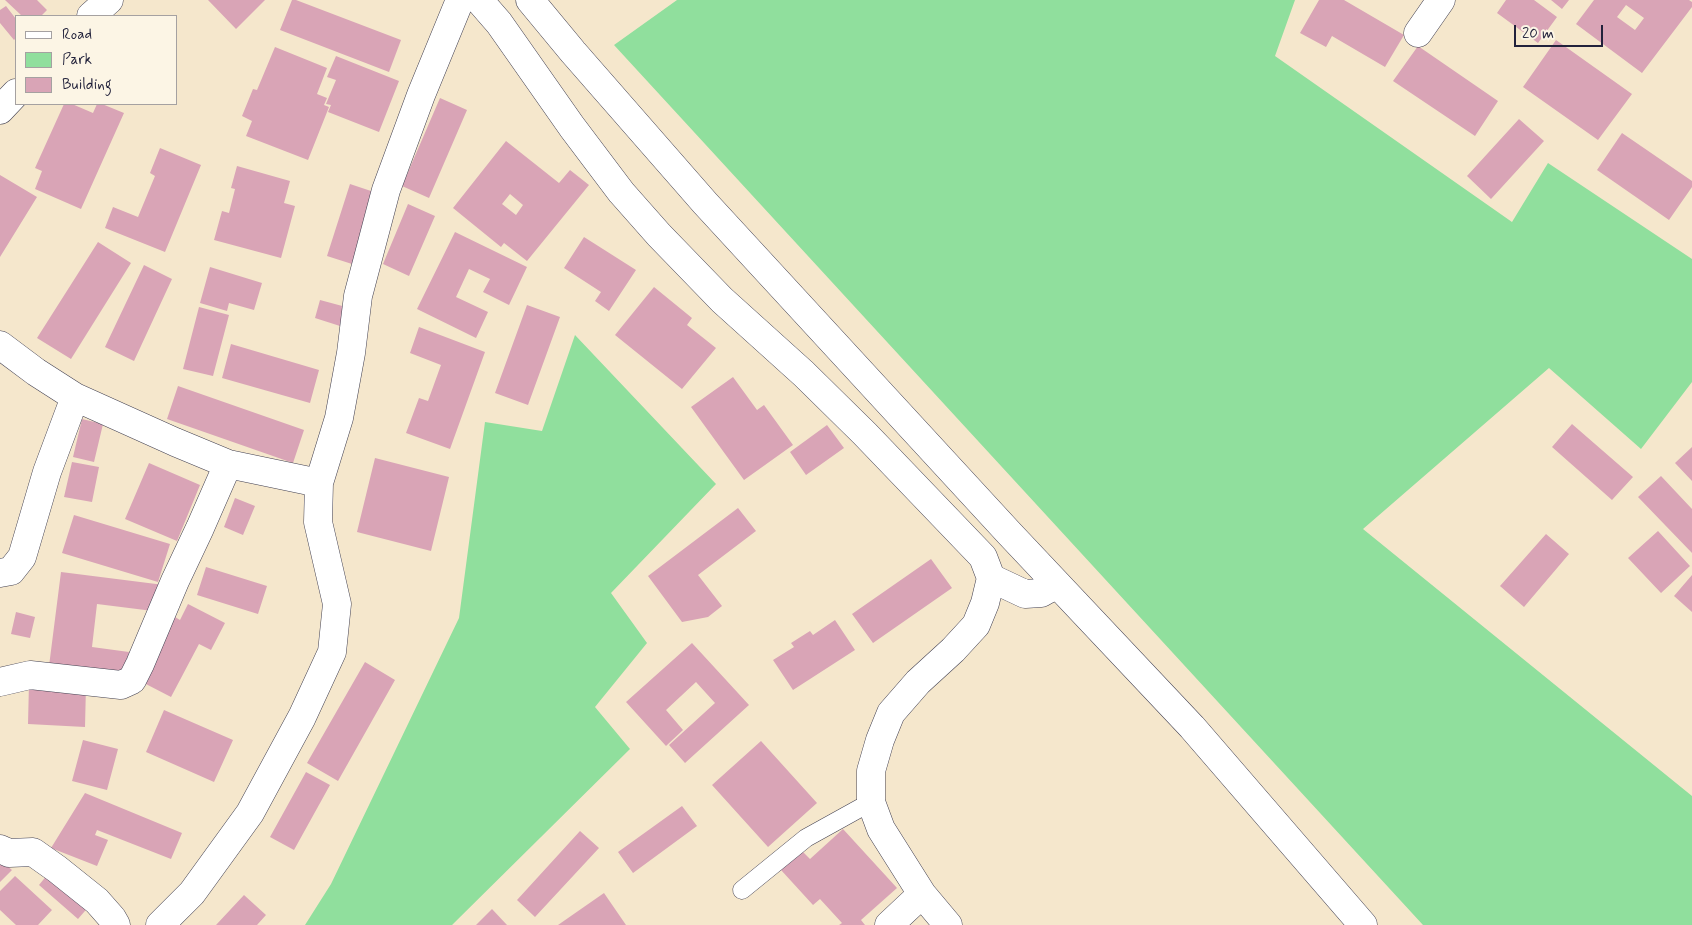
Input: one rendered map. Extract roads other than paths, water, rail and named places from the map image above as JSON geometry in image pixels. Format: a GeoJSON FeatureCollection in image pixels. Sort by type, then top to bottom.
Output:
{"type":"FeatureCollection","features":[{"type":"Feature","properties":{"kind":"street"},"geometry":{"type":"LineString","coordinates":[[92,15],[109,0]]}},
{"type":"Feature","properties":{"kind":"street"},"geometry":{"type":"LineString","coordinates":[[160,925],[192,893],[250,813],[302,718],[332,652],[337,604],[318,522],[320,484],[338,418],[352,353],[358,296],[386,190],[460,0]]}},
{"type":"Feature","properties":{"kind":"street"},"geometry":{"type":"LineString","coordinates":[[480,0],[499,23],[572,127],[616,185],[659,235],[722,300],[804,374],[865,434],[983,557],[991,578],[985,603],[976,625],[953,650],[918,682],[891,712],[871,771],[871,802],[881,830],[922,894],[948,925]]}},
{"type":"Feature","properties":{"kind":"street"},"geometry":{"type":"LineString","coordinates":[[530,0],[705,203],[1192,727],[1363,925]]}},
{"type":"Feature","properties":{"kind":"street"},"geometry":{"type":"LineString","coordinates":[[1418,33],[1442,0]]}},
{"type":"Feature","properties":{"kind":"street"},"geometry":{"type":"LineString","coordinates":[[0,110],[15,94]]}},
{"type":"Feature","properties":{"kind":"street"},"geometry":{"type":"LineString","coordinates":[[0,344],[36,372],[75,397],[228,464],[320,484]]}},
{"type":"Feature","properties":{"kind":"street"},"geometry":{"type":"LineString","coordinates":[[0,573],[11,571],[22,556],[47,472],[75,397]]}},
{"type":"Feature","properties":{"kind":"street"},"geometry":{"type":"LineString","coordinates":[[0,682],[30,675],[121,685],[132,680],[228,464]]}},
{"type":"Feature","properties":{"kind":"street"},"geometry":{"type":"LineString","coordinates":[[991,578],[1025,594],[1042,593],[1058,584]]}},
{"type":"Feature","properties":{"kind":"street"},"geometry":{"type":"LineString","coordinates":[[0,849],[9,853],[33,852],[97,901],[116,925]]}},
{"type":"Feature","properties":{"kind":"street"},"geometry":{"type":"LineString","coordinates":[[889,925],[922,894]]}},
{"type":"Feature","properties":{"kind":"lane"},"geometry":{"type":"LineString","coordinates":[[742,890],[806,838],[871,802]]}}]}
